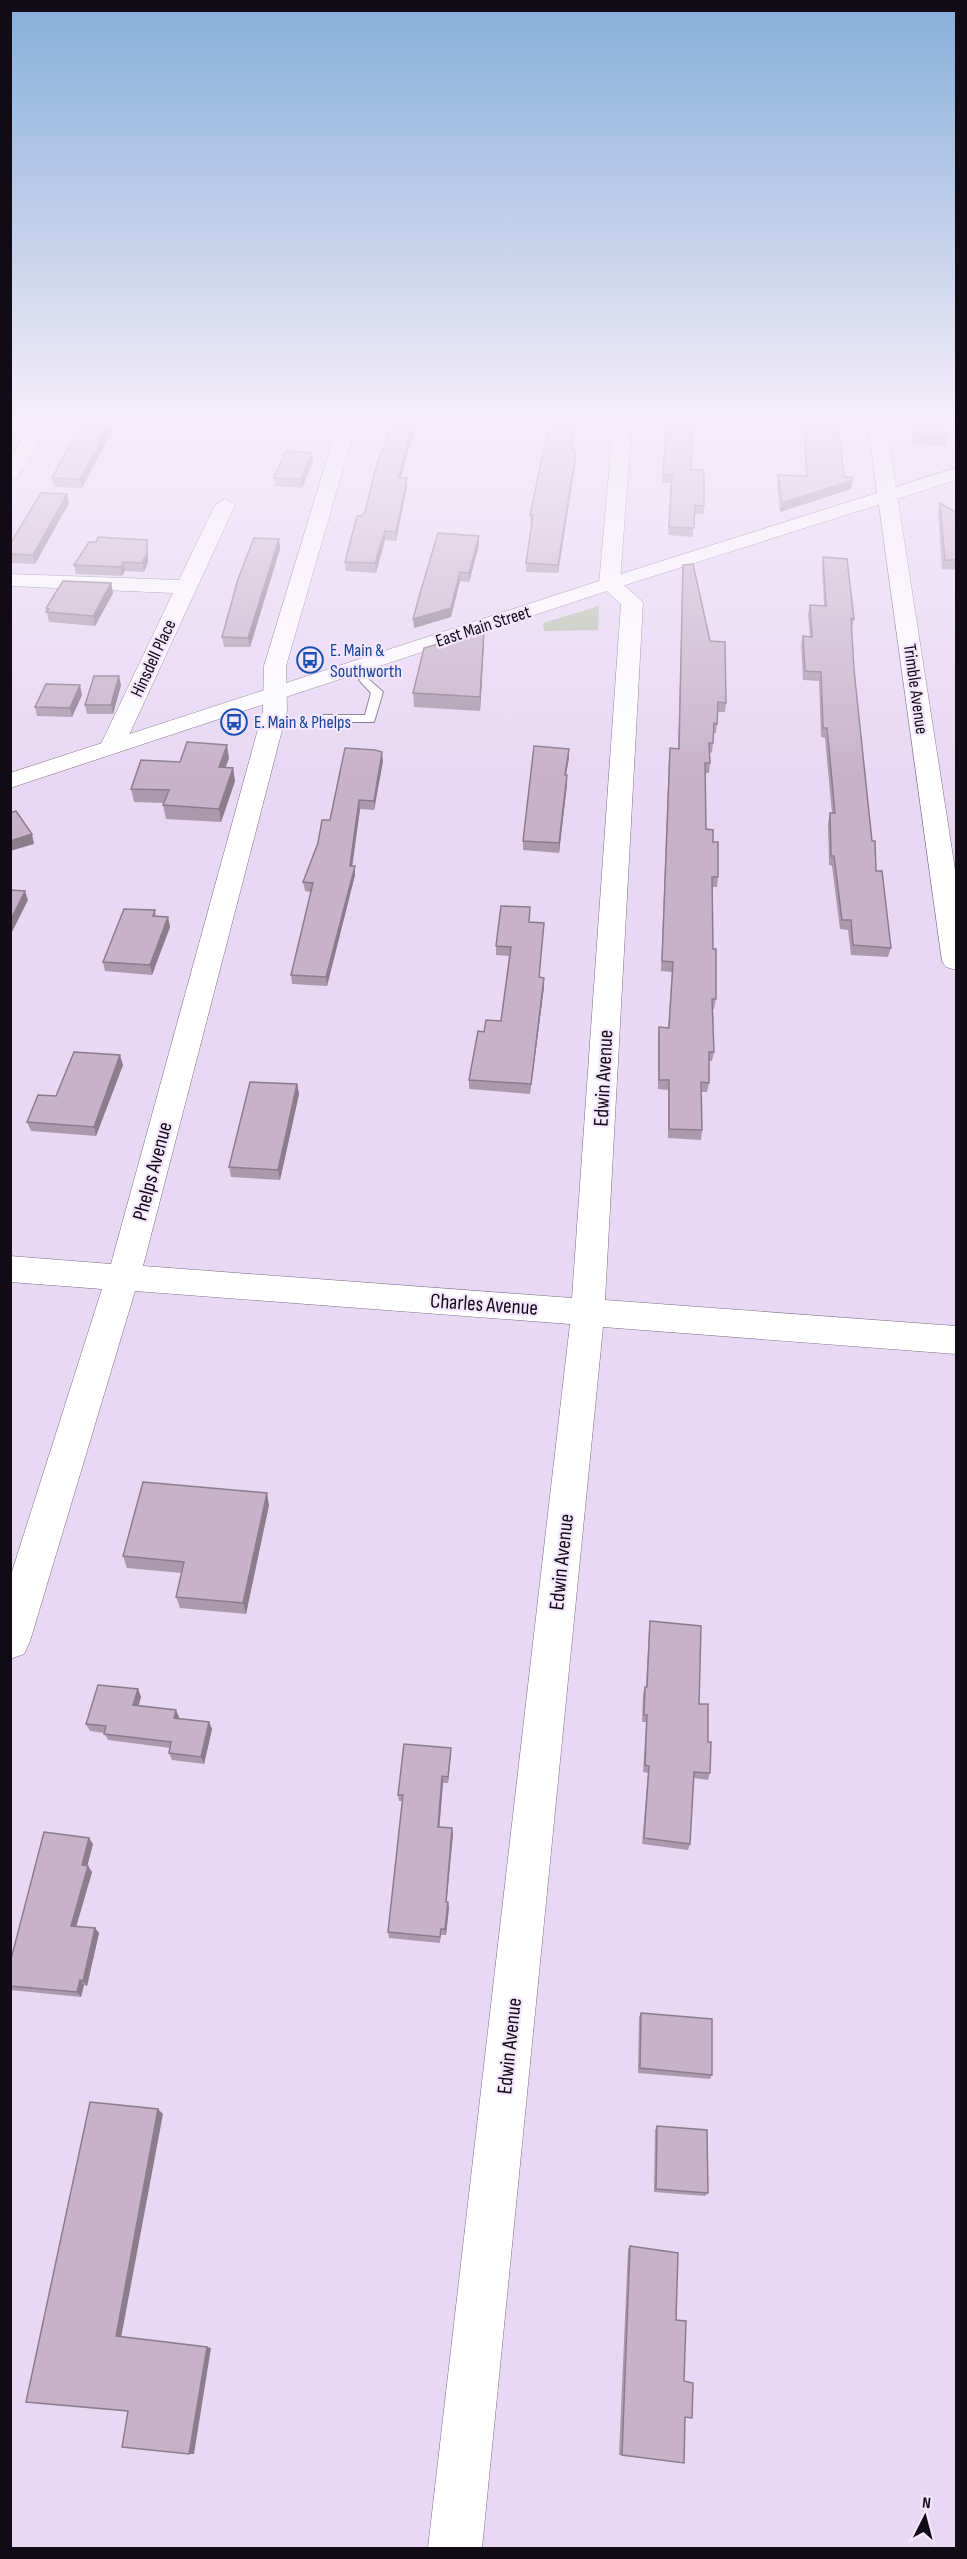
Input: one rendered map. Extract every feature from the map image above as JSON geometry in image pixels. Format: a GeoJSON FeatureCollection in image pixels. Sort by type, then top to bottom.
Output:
{"type":"FeatureCollection","features":[{"type":"Feature","properties":{"kind":"street","name":"Hinsdell Place"},"geometry":{"type":"LineString","coordinates":[[112,746],[210,536]]}},
{"type":"Feature","properties":{"kind":"street","name":"Phelps Avenue"},"geometry":{"type":"LineString","coordinates":[[10,1641],[123,1277],[275,711],[275,666],[314,536]]}},
{"type":"Feature","properties":{"kind":"street"},"geometry":{"type":"LineString","coordinates":[[609,584],[613,536]]}},
{"type":"Feature","properties":{"kind":"street","name":"East Main Street"},"geometry":{"type":"LineString","coordinates":[[10,781],[760,536]]}},
{"type":"Feature","properties":{"kind":"street","name":"Trimble Avenue"},"geometry":{"type":"LineString","coordinates":[[894,536],[957,961]]}},
{"type":"Feature","properties":{"kind":"street"},"geometry":{"type":"LineString","coordinates":[[10,580],[185,587]]}},
{"type":"Feature","properties":{"kind":"street","name":"Edwin Avenue"},"geometry":{"type":"LineString","coordinates":[[455,2548],[588,1312],[632,602],[609,584]]}},
{"type":"Feature","properties":{"kind":"street","name":"Charles Avenue"},"geometry":{"type":"LineString","coordinates":[[10,1269],[957,1340]]}},
{"type":"Feature","properties":{"kind":"lane"},"geometry":{"type":"LineString","coordinates":[[323,719],[370,719],[377,692],[365,680]]}},
{"type":"Feature","properties":{"kind":"green space"},"geometry":{"type":"Polygon","coordinates":[[[599,606],[598,630],[544,631],[543,623],[599,606]]]}},
{"type":"Feature","properties":{"kind":"building"},"geometry":{"type":"Polygon","coordinates":[[[15,536],[43,536],[33,555],[10,554],[10,544],[15,536]]]}},
{"type":"Feature","properties":{"kind":"building"},"geometry":{"type":"Polygon","coordinates":[[[352,536],[383,536],[375,563],[345,562],[352,536]]]}},
{"type":"Feature","properties":{"kind":"building"},"geometry":{"type":"Polygon","coordinates":[[[437,536],[479,536],[469,573],[460,572],[451,608],[413,619],[437,536]]]}},
{"type":"Feature","properties":{"kind":"building"},"geometry":{"type":"Polygon","coordinates":[[[530,536],[563,536],[558,565],[526,563],[530,536]]]}},
{"type":"Feature","properties":{"kind":"building"},"geometry":{"type":"Polygon","coordinates":[[[943,536],[957,536],[957,560],[945,560],[943,536]]]}},
{"type":"Feature","properties":{"kind":"building"},"geometry":{"type":"Polygon","coordinates":[[[98,537],[147,540],[147,553],[142,563],[123,562],[121,567],[74,565],[89,542],[96,542],[98,537]]]}},
{"type":"Feature","properties":{"kind":"building"},"geometry":{"type":"Polygon","coordinates":[[[254,538],[279,539],[248,638],[222,637],[238,579],[254,538]]]}},
{"type":"Feature","properties":{"kind":"building"},"geometry":{"type":"Polygon","coordinates":[[[823,557],[847,559],[854,619],[851,618],[854,670],[872,841],[875,841],[876,871],[882,871],[891,948],[853,945],[851,920],[842,920],[834,856],[831,856],[830,813],[835,813],[827,728],[823,728],[821,672],[805,671],[803,636],[812,637],[810,605],[826,606],[823,557]]]}},
{"type":"Feature","properties":{"kind":"building"},"geometry":{"type":"Polygon","coordinates":[[[693,564],[710,641],[725,642],[726,703],[718,702],[713,743],[709,743],[710,763],[705,763],[706,829],[713,830],[713,842],[718,842],[718,877],[712,877],[713,949],[716,949],[716,999],[712,999],[714,1052],[709,1052],[709,1083],[701,1082],[702,1130],[669,1129],[669,1080],[659,1080],[659,1027],[669,1028],[673,962],[662,961],[670,748],[679,749],[683,565],[693,564]]]}},
{"type":"Feature","properties":{"kind":"building"},"geometry":{"type":"Polygon","coordinates":[[[63,581],[111,583],[93,616],[46,612],[49,609],[46,608],[63,581]]]}},
{"type":"Feature","properties":{"kind":"building"},"geometry":{"type":"Polygon","coordinates":[[[484,630],[480,697],[413,693],[424,648],[484,630]]]}},
{"type":"Feature","properties":{"kind":"building"},"geometry":{"type":"Polygon","coordinates":[[[94,676],[119,676],[111,705],[85,705],[94,676]]]}},
{"type":"Feature","properties":{"kind":"building"},"geometry":{"type":"Polygon","coordinates":[[[46,684],[80,685],[70,708],[35,707],[46,684]]]}},
{"type":"Feature","properties":{"kind":"building"},"geometry":{"type":"Polygon","coordinates":[[[187,742],[227,745],[219,767],[233,768],[219,809],[163,805],[169,790],[131,789],[141,760],[180,762],[187,742]]]}},
{"type":"Feature","properties":{"kind":"building"},"geometry":{"type":"Polygon","coordinates":[[[534,746],[569,749],[559,843],[523,841],[534,746]]]}},
{"type":"Feature","properties":{"kind":"building"},"geometry":{"type":"Polygon","coordinates":[[[345,748],[382,752],[374,801],[359,800],[350,866],[355,866],[326,977],[291,975],[313,883],[303,882],[318,843],[322,820],[330,820],[345,748]]]}},
{"type":"Feature","properties":{"kind":"building"},"geometry":{"type":"Polygon","coordinates":[[[16,811],[32,834],[10,841],[10,813],[16,811]]]}},
{"type":"Feature","properties":{"kind":"building"},"geometry":{"type":"Polygon","coordinates":[[[10,890],[25,891],[10,921],[10,890]]]}},
{"type":"Feature","properties":{"kind":"building"},"geometry":{"type":"Polygon","coordinates":[[[501,906],[530,907],[529,922],[544,923],[539,977],[544,978],[531,1084],[469,1080],[478,1031],[484,1032],[486,1020],[501,1021],[511,947],[496,946],[501,906]]]}},
{"type":"Feature","properties":{"kind":"building"},"geometry":{"type":"Polygon","coordinates":[[[124,909],[155,910],[153,916],[168,917],[150,965],[103,962],[124,909]]]}},
{"type":"Feature","properties":{"kind":"building"},"geometry":{"type":"Polygon","coordinates":[[[74,1052],[120,1055],[94,1127],[27,1122],[38,1095],[56,1096],[74,1052]]]}},
{"type":"Feature","properties":{"kind":"building"},"geometry":{"type":"Polygon","coordinates":[[[250,1082],[297,1084],[278,1170],[229,1167],[250,1082]]]}},
{"type":"Feature","properties":{"kind":"building"},"geometry":{"type":"Polygon","coordinates":[[[143,1482],[267,1493],[243,1603],[176,1597],[184,1562],[123,1556],[143,1482]]]}},
{"type":"Feature","properties":{"kind":"building"},"geometry":{"type":"Polygon","coordinates":[[[650,1621],[701,1626],[699,1704],[708,1704],[708,1742],[711,1742],[710,1773],[694,1772],[690,1844],[644,1838],[649,1766],[645,1765],[647,1715],[644,1715],[650,1621]]]}},
{"type":"Feature","properties":{"kind":"building"},"geometry":{"type":"Polygon","coordinates":[[[98,1685],[138,1689],[133,1705],[176,1710],[174,1718],[209,1722],[201,1757],[169,1753],[171,1742],[104,1734],[106,1726],[86,1724],[98,1685]]]}},
{"type":"Feature","properties":{"kind":"building"},"geometry":{"type":"Polygon","coordinates":[[[404,1744],[451,1748],[448,1777],[442,1776],[438,1827],[452,1828],[446,1902],[448,1902],[445,1929],[441,1929],[440,1937],[388,1932],[403,1795],[398,1795],[404,1744]]]}},
{"type":"Feature","properties":{"kind":"building"},"geometry":{"type":"Polygon","coordinates":[[[44,1832],[89,1838],[82,1865],[88,1866],[71,1926],[95,1928],[83,1981],[80,1980],[77,1992],[10,1986],[10,1963],[44,1832]]]}},
{"type":"Feature","properties":{"kind":"building"},"geometry":{"type":"Polygon","coordinates":[[[641,2013],[712,2019],[712,2075],[640,2068],[641,2013]]]}},
{"type":"Feature","properties":{"kind":"building"},"geometry":{"type":"Polygon","coordinates":[[[90,2102],[158,2109],[116,2336],[207,2347],[189,2454],[122,2447],[128,2411],[26,2402],[90,2102]]]}},
{"type":"Feature","properties":{"kind":"building"},"geometry":{"type":"Polygon","coordinates":[[[657,2126],[707,2130],[708,2193],[656,2189],[657,2126]]]}},
{"type":"Feature","properties":{"kind":"building"},"geometry":{"type":"Polygon","coordinates":[[[630,2246],[678,2253],[676,2320],[686,2321],[684,2381],[693,2383],[692,2418],[685,2417],[684,2463],[622,2455],[630,2246]]]}},
{"type":"Feature","properties":{"kind":"place","name":"E. Main & Southworth"},"geometry":{"type":"Point","coordinates":[310,660]}},
{"type":"Feature","properties":{"kind":"place","name":"E. Main & Phelps"},"geometry":{"type":"Point","coordinates":[234,722]}}]}
